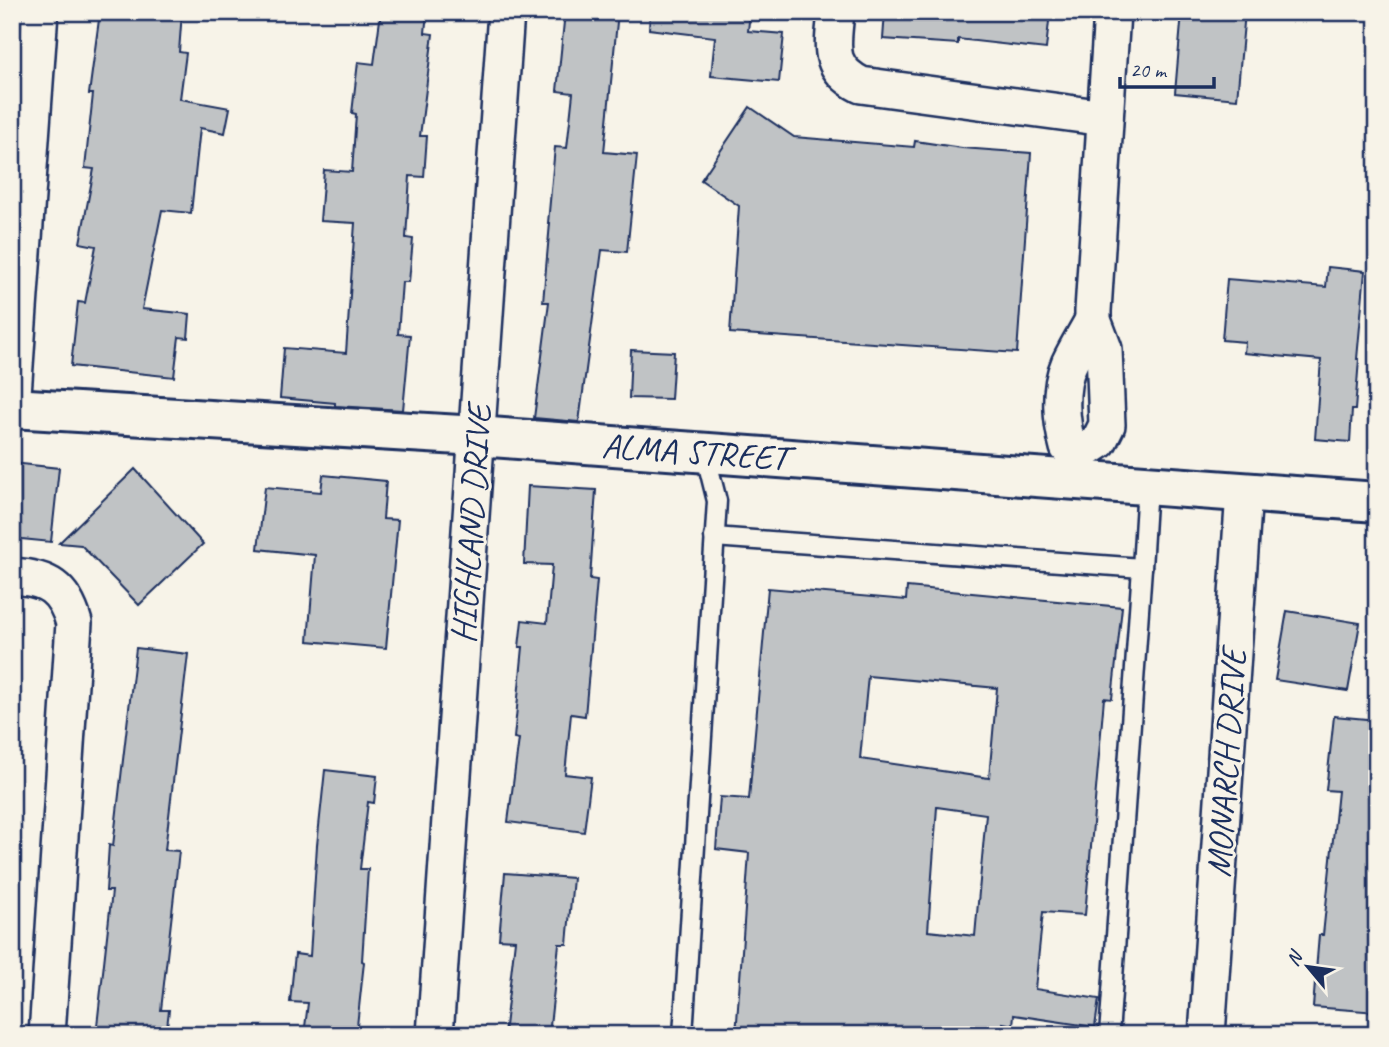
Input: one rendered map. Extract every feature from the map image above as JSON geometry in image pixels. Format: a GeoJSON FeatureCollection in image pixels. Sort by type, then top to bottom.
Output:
{"type":"FeatureCollection","features":[{"type":"Feature","properties":{"kind":"street"},"geometry":{"type":"LineString","coordinates":[[12,408],[40,12]]}},
{"type":"Feature","properties":{"kind":"street","name":"HIGHLAND DRIVE"},"geometry":{"type":"LineString","coordinates":[[435,1035],[506,12]]}},
{"type":"Feature","properties":{"kind":"street"},"geometry":{"type":"LineString","coordinates":[[836,12],[833,48],[835,60],[846,77],[861,85],[1105,118]]}},
{"type":"Feature","properties":{"kind":"street"},"geometry":{"type":"LineString","coordinates":[[1078,467],[1099,441],[1107,425],[1104,349],[1093,320],[1112,12]]}},
{"type":"Feature","properties":{"kind":"street","name":"ALMA STREET"},"geometry":{"type":"LineString","coordinates":[[12,408],[477,436],[705,453],[1078,467],[1147,485],[1377,502]]}},
{"type":"Feature","properties":{"kind":"street","name":"MONARCH DRIVE"},"geometry":{"type":"LineString","coordinates":[[1207,1035],[1244,492]]}},
{"type":"Feature","properties":{"kind":"street"},"geometry":{"type":"LineString","coordinates":[[12,576],[27,576],[46,582],[60,592],[69,605],[74,623],[47,1035]]}},
{"type":"Feature","properties":{"kind":"lane"},"geometry":{"type":"LineString","coordinates":[[683,1035],[717,500],[705,453]]}},
{"type":"Feature","properties":{"kind":"lane"},"geometry":{"type":"LineString","coordinates":[[1109,1035],[1147,485]]}},
{"type":"Feature","properties":{"kind":"lane"},"geometry":{"type":"LineString","coordinates":[[714,537],[1142,568]]}},
{"type":"Feature","properties":{"kind":"building"},"geometry":{"type":"Polygon","coordinates":[[[100,12],[182,12],[179,52],[186,53],[180,99],[230,108],[225,133],[200,128],[191,213],[162,210],[142,309],[190,314],[188,338],[179,337],[174,377],[71,366],[78,302],[85,303],[96,246],[80,243],[94,169],[85,168],[93,94],[89,94],[100,12]]]}},
{"type":"Feature","properties":{"kind":"building"},"geometry":{"type":"Polygon","coordinates":[[[381,12],[427,12],[425,33],[433,34],[420,136],[427,136],[424,177],[410,176],[406,238],[413,239],[409,282],[402,282],[398,334],[410,335],[403,410],[335,406],[335,403],[280,398],[284,348],[346,353],[355,223],[320,221],[324,170],[352,172],[356,114],[352,113],[358,62],[374,64],[381,12]]]}},
{"type":"Feature","properties":{"kind":"building"},"geometry":{"type":"Polygon","coordinates":[[[565,12],[618,12],[604,152],[637,155],[627,252],[602,250],[579,422],[534,418],[549,302],[543,302],[555,147],[567,148],[573,93],[557,91],[565,12]]]}},
{"type":"Feature","properties":{"kind":"building"},"geometry":{"type":"Polygon","coordinates":[[[650,12],[750,12],[748,31],[784,34],[779,82],[711,76],[715,37],[649,29],[650,12]]]}},
{"type":"Feature","properties":{"kind":"building"},"geometry":{"type":"Polygon","coordinates":[[[885,12],[1050,12],[1046,49],[958,39],[958,44],[883,39],[885,12]]]}},
{"type":"Feature","properties":{"kind":"building"},"geometry":{"type":"Polygon","coordinates":[[[1182,12],[1245,12],[1237,99],[1175,93],[1182,12]]]}},
{"type":"Feature","properties":{"kind":"building"},"geometry":{"type":"Polygon","coordinates":[[[750,107],[794,137],[914,147],[915,141],[962,148],[1031,153],[1017,353],[730,333],[739,206],[701,180],[750,107]]]}},
{"type":"Feature","properties":{"kind":"building"},"geometry":{"type":"Polygon","coordinates":[[[1328,267],[1365,271],[1355,410],[1352,410],[1350,442],[1315,439],[1321,360],[1244,353],[1245,342],[1222,340],[1227,279],[1326,287],[1328,267]]]}},
{"type":"Feature","properties":{"kind":"building"},"geometry":{"type":"Polygon","coordinates":[[[631,350],[674,352],[671,399],[629,398],[631,350]]]}},
{"type":"Feature","properties":{"kind":"building"},"geometry":{"type":"Polygon","coordinates":[[[12,463],[59,468],[51,542],[12,538],[12,463]]]}},
{"type":"Feature","properties":{"kind":"building"},"geometry":{"type":"Polygon","coordinates":[[[135,469],[203,544],[139,605],[81,545],[59,543],[135,469]]]}},
{"type":"Feature","properties":{"kind":"building"},"geometry":{"type":"Polygon","coordinates":[[[323,475],[386,481],[383,519],[398,520],[386,648],[308,641],[315,555],[258,549],[265,487],[321,492],[323,475]]]}},
{"type":"Feature","properties":{"kind":"building"},"geometry":{"type":"Polygon","coordinates":[[[528,486],[596,490],[590,579],[597,580],[585,716],[571,714],[565,774],[591,777],[584,832],[508,822],[519,739],[514,738],[523,647],[519,647],[522,620],[547,623],[552,565],[524,564],[528,486]]]}},
{"type":"Feature","properties":{"kind":"building"},"geometry":{"type":"Polygon","coordinates":[[[907,587],[1122,607],[1112,699],[1104,698],[1085,915],[1043,912],[1035,989],[1099,999],[1095,1027],[1014,1015],[1013,1025],[1003,1023],[1003,1035],[736,1035],[749,853],[716,849],[720,797],[749,799],[768,588],[906,600],[907,587]],[[868,676],[860,759],[989,778],[997,688],[868,676]],[[937,807],[928,931],[975,936],[986,814],[937,807]]]}},
{"type":"Feature","properties":{"kind":"building"},"geometry":{"type":"Polygon","coordinates":[[[1287,611],[1360,623],[1348,691],[1275,680],[1287,611]]]}},
{"type":"Feature","properties":{"kind":"building"},"geometry":{"type":"Polygon","coordinates":[[[136,648],[188,654],[165,850],[179,851],[161,1010],[169,1010],[166,1035],[96,1035],[112,891],[106,891],[109,845],[113,846],[136,648]]]}},
{"type":"Feature","properties":{"kind":"building"},"geometry":{"type":"Polygon","coordinates":[[[1334,716],[1377,720],[1377,1012],[1313,1007],[1319,935],[1323,935],[1338,791],[1326,790],[1334,716]]]}},
{"type":"Feature","properties":{"kind":"building"},"geometry":{"type":"Polygon","coordinates":[[[325,770],[377,776],[374,803],[368,802],[360,869],[368,869],[364,962],[356,1035],[304,1035],[308,1003],[290,1002],[295,954],[310,956],[325,770]]]}},
{"type":"Feature","properties":{"kind":"building"},"geometry":{"type":"Polygon","coordinates":[[[505,873],[573,878],[567,944],[559,944],[549,1035],[504,1035],[515,940],[499,939],[505,873]]]}}]}
